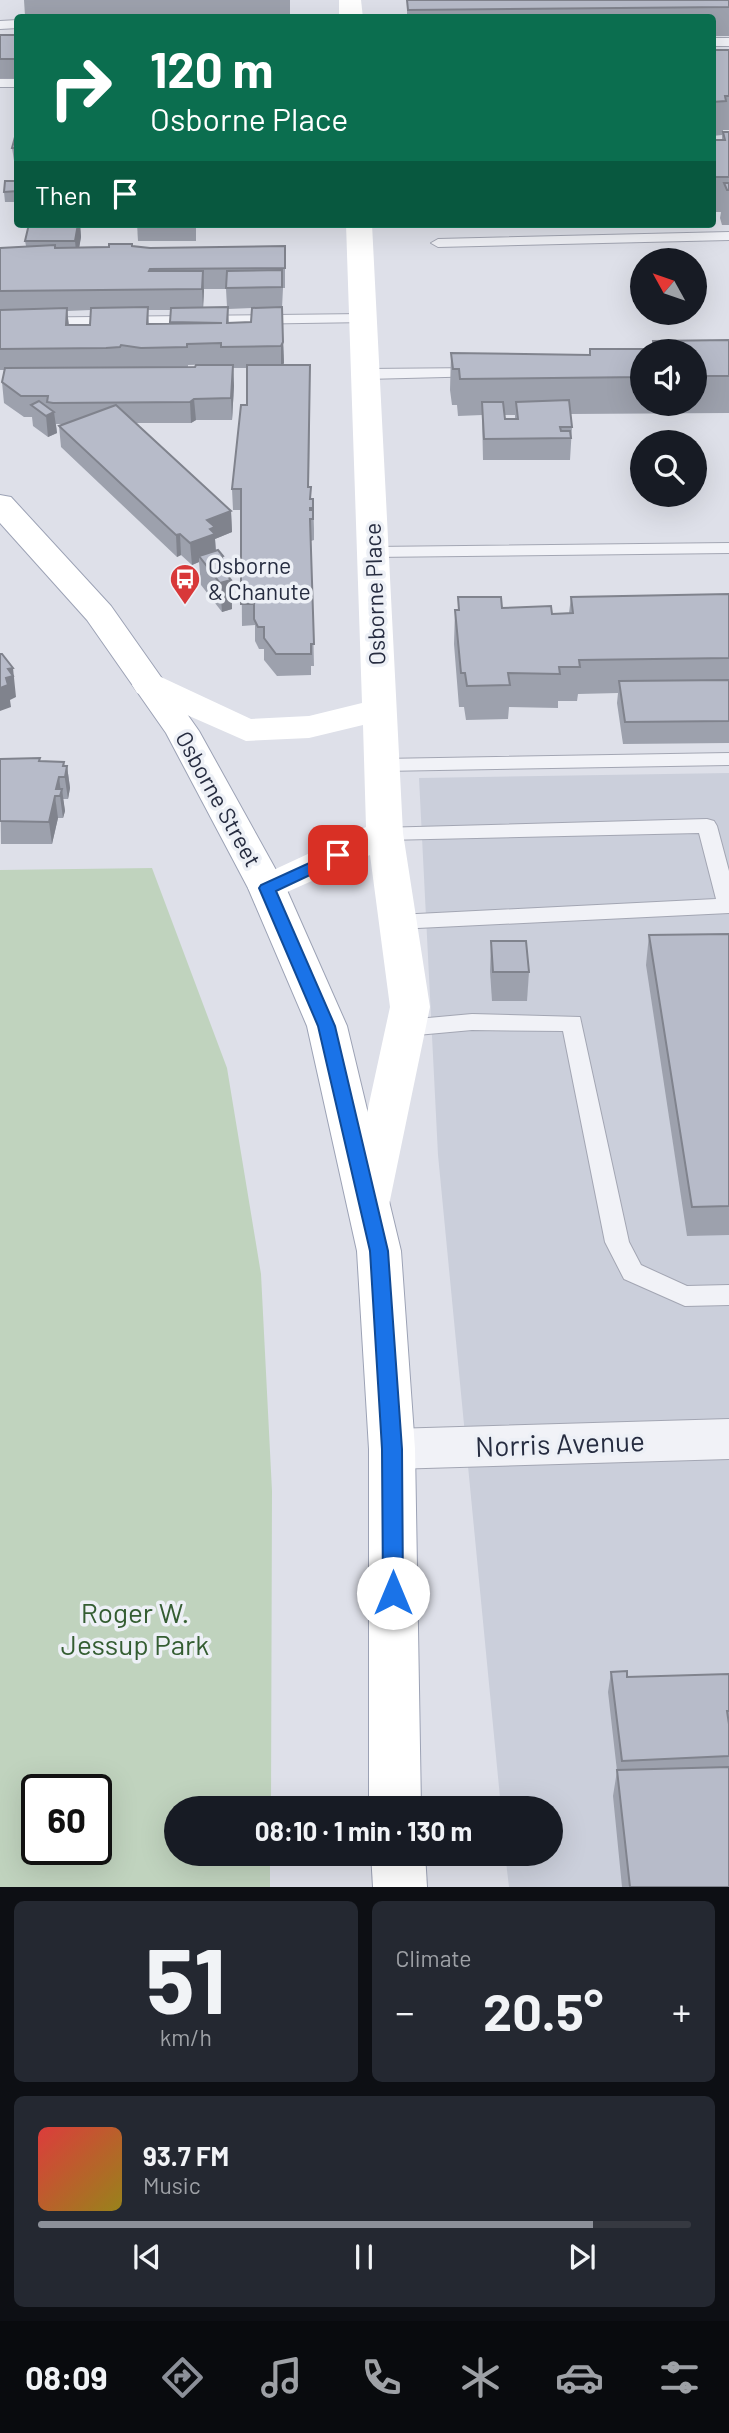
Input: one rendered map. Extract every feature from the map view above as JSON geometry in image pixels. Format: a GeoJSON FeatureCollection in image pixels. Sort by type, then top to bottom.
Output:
{"type":"FeatureCollection","features":[{"type":"Feature","properties":{"kind":"street","name":"Osborne Place"},"geometry":{"type":"LineString","coordinates":[[359,228],[386,833],[410,1007],[368,1205]]}},
{"type":"Feature","properties":{"kind":"street","name":"Osborne Street"},"geometry":{"type":"LineString","coordinates":[[0,504],[99,613],[182,731],[267,888],[327,1026],[379,1251],[392,1449],[395,1796]]}},
{"type":"Feature","properties":{"kind":"street"},"geometry":{"type":"LineString","coordinates":[[149,685],[246,730],[309,727],[380,710]]}},
{"type":"Feature","properties":{"kind":"street"},"geometry":{"type":"LineString","coordinates":[[267,888],[386,833]]}},
{"type":"Feature","properties":{"kind":"street","name":"Norris Avenue"},"geometry":{"type":"LineString","coordinates":[[392,1449],[729,1439]]}},
{"type":"Feature","properties":{"kind":"street"},"geometry":{"type":"LineString","coordinates":[[399,1866],[400,1887]]}},
{"type":"Feature","properties":{"kind":"lane"},"geometry":{"type":"LineString","coordinates":[[438,243],[729,236]]}},
{"type":"Feature","properties":{"kind":"lane"},"geometry":{"type":"LineString","coordinates":[[0,323],[363,318]]}},
{"type":"Feature","properties":{"kind":"lane"},"geometry":{"type":"LineString","coordinates":[[366,374],[497,373]]}},
{"type":"Feature","properties":{"kind":"lane"},"geometry":{"type":"LineString","coordinates":[[373,552],[729,548]]}},
{"type":"Feature","properties":{"kind":"lane"},"geometry":{"type":"LineString","coordinates":[[382,765],[729,760]]}},
{"type":"Feature","properties":{"kind":"lane"},"geometry":{"type":"LineString","coordinates":[[386,833],[707,826],[728,906],[397,922]]}},
{"type":"Feature","properties":{"kind":"lane"},"geometry":{"type":"LineString","coordinates":[[405,1028],[472,1022],[572,1023],[617,1242],[632,1272],[685,1296],[729,1295]]}},
{"type":"Feature","properties":{"kind":"shaded area"},"geometry":{"type":"Polygon","coordinates":[[[729,773],[729,1887],[509,1887],[507,1866],[563,1866],[563,1796],[500,1796],[438,1155],[419,778],[729,773]]]}},
{"type":"Feature","properties":{"kind":"green space","name":"Roger W. Jessup Park"},"geometry":{"type":"Polygon","coordinates":[[[152,868],[227,1068],[261,1274],[272,1491],[271,1796],[164,1796],[164,1866],[270,1866],[270,1887],[0,1887],[0,870],[152,868]]]}},
{"type":"Feature","properties":{"kind":"building"},"geometry":{"type":"Polygon","coordinates":[[[407,0],[729,0],[729,7],[408,10],[407,0]]]}},
{"type":"Feature","properties":{"kind":"building"},"geometry":{"type":"Polygon","coordinates":[[[0,35],[14,35],[14,59],[0,59],[0,35]]]}},
{"type":"Feature","properties":{"kind":"building"},"geometry":{"type":"Polygon","coordinates":[[[716,50],[729,50],[729,96],[725,96],[726,101],[716,102],[716,50]]]}},
{"type":"Feature","properties":{"kind":"building"},"geometry":{"type":"Polygon","coordinates":[[[723,132],[729,132],[729,177],[716,177],[716,140],[725,140],[723,132]]]}},
{"type":"Feature","properties":{"kind":"building"},"geometry":{"type":"Polygon","coordinates":[[[5,181],[14,181],[14,191],[4,192],[5,181]]]}},
{"type":"Feature","properties":{"kind":"building"},"geometry":{"type":"Polygon","coordinates":[[[28,228],[77,228],[75,241],[25,241],[28,228]]]}},
{"type":"Feature","properties":{"kind":"building"},"geometry":{"type":"Polygon","coordinates":[[[109,244],[132,244],[150,248],[285,246],[285,268],[149,271],[203,271],[202,289],[0,291],[0,248],[55,245],[55,248],[109,247],[109,244]]]}},
{"type":"Feature","properties":{"kind":"building"},"geometry":{"type":"Polygon","coordinates":[[[282,270],[282,287],[226,288],[227,271],[282,270]]]}},
{"type":"Feature","properties":{"kind":"building"},"geometry":{"type":"Polygon","coordinates":[[[148,307],[147,324],[222,323],[170,322],[171,308],[228,307],[227,323],[251,322],[252,308],[282,307],[283,342],[281,346],[221,347],[221,343],[187,344],[187,347],[141,348],[121,345],[106,348],[0,349],[0,310],[67,308],[66,325],[90,325],[91,308],[148,307]]]}},
{"type":"Feature","properties":{"kind":"building"},"geometry":{"type":"Polygon","coordinates":[[[707,340],[729,340],[729,376],[707,376],[707,340]]]}},
{"type":"Feature","properties":{"kind":"building"},"geometry":{"type":"Polygon","coordinates":[[[590,349],[630,349],[630,377],[460,379],[459,369],[453,369],[451,353],[590,355],[590,349]]]}},
{"type":"Feature","properties":{"kind":"building"},"geometry":{"type":"Polygon","coordinates":[[[233,365],[231,398],[194,399],[190,402],[53,403],[47,402],[48,396],[21,396],[2,382],[5,368],[233,365]]]}},
{"type":"Feature","properties":{"kind":"building"},"geometry":{"type":"Polygon","coordinates":[[[247,365],[310,365],[308,487],[311,487],[310,499],[313,499],[313,508],[310,510],[313,510],[313,519],[310,519],[314,644],[311,644],[311,654],[276,654],[264,638],[264,627],[258,627],[254,619],[254,604],[241,604],[241,489],[232,489],[241,405],[247,405],[247,365]]]}},
{"type":"Feature","properties":{"kind":"building"},"geometry":{"type":"Polygon","coordinates":[[[569,400],[572,427],[560,427],[561,431],[570,431],[571,438],[484,439],[482,402],[503,402],[505,419],[518,419],[516,402],[569,400]]]}},
{"type":"Feature","properties":{"kind":"building"},"geometry":{"type":"Polygon","coordinates":[[[39,401],[54,412],[46,416],[31,405],[39,401]]]}},
{"type":"Feature","properties":{"kind":"building"},"geometry":{"type":"Polygon","coordinates":[[[116,405],[231,511],[207,520],[215,527],[210,529],[215,534],[190,543],[180,534],[176,535],[59,426],[116,405]]]}},
{"type":"Feature","properties":{"kind":"building"},"geometry":{"type":"Polygon","coordinates":[[[218,550],[223,556],[214,559],[231,580],[220,583],[199,556],[218,550]]]}},
{"type":"Feature","properties":{"kind":"building"},"geometry":{"type":"Polygon","coordinates":[[[729,594],[729,658],[579,660],[580,667],[559,667],[560,674],[508,673],[510,685],[467,686],[465,673],[461,673],[455,610],[459,610],[458,597],[501,597],[502,608],[551,606],[552,614],[573,613],[571,597],[729,594]]]}},
{"type":"Feature","properties":{"kind":"building"},"geometry":{"type":"Polygon","coordinates":[[[0,654],[13,668],[8,669],[13,676],[6,678],[8,685],[0,688],[0,654]]]}},
{"type":"Feature","properties":{"kind":"building"},"geometry":{"type":"Polygon","coordinates":[[[729,680],[729,721],[625,722],[619,681],[729,680]]]}},
{"type":"Feature","properties":{"kind":"building"},"geometry":{"type":"Polygon","coordinates":[[[40,758],[39,761],[64,762],[63,766],[67,766],[65,777],[59,777],[56,789],[62,789],[60,796],[55,796],[49,822],[0,821],[0,759],[40,758]]]}},
{"type":"Feature","properties":{"kind":"building"},"geometry":{"type":"Polygon","coordinates":[[[729,934],[729,1206],[692,1207],[649,935],[729,934]]]}},
{"type":"Feature","properties":{"kind":"building"},"geometry":{"type":"Polygon","coordinates":[[[491,941],[526,941],[529,972],[493,972],[491,941]]]}},
{"type":"Feature","properties":{"kind":"building"},"geometry":{"type":"Polygon","coordinates":[[[627,1671],[627,1677],[729,1674],[729,1756],[622,1761],[611,1672],[627,1671]]]}},
{"type":"Feature","properties":{"kind":"building"},"geometry":{"type":"Polygon","coordinates":[[[729,1767],[729,1887],[630,1887],[617,1770],[729,1767]]]}},
{"type":"Feature","properties":{"kind":"place","name":"Osborne & Chanute"},"geometry":{"type":"Point","coordinates":[185,606]}},
{"type":"Feature","properties":{"kind":"route"},"geometry":{"type":"LineString","coordinates":[[338,855],[267,888],[327,1026],[379,1251],[392,1449],[393,1593]]}}]}
